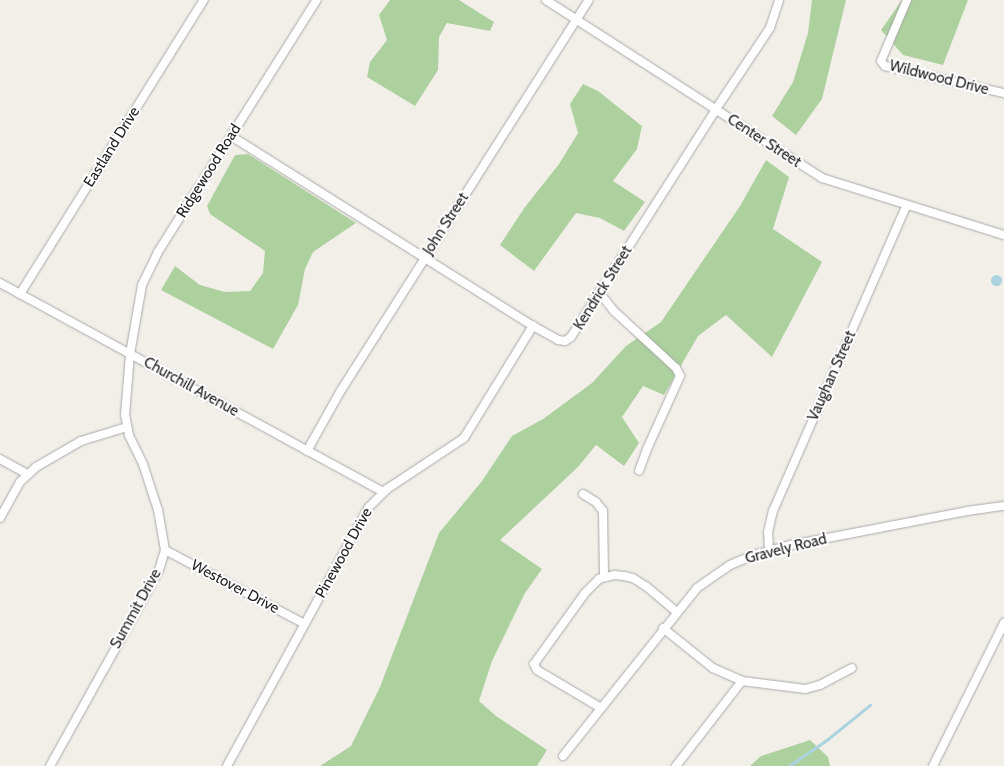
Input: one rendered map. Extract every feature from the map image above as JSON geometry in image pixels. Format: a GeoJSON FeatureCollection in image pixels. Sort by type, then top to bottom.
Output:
{"type":"FeatureCollection","features":[{"type":"Feature","properties":{"kind":"street","name":"Eastland Drive"},"geometry":{"type":"LineString","coordinates":[[20,294],[204,0]]}},
{"type":"Feature","properties":{"kind":"street","name":"Ridgewood Road"},"geometry":{"type":"LineString","coordinates":[[130,354],[136,312],[147,274],[317,0]]}},
{"type":"Feature","properties":{"kind":"street","name":"Center Street"},"geometry":{"type":"LineString","coordinates":[[546,0],[822,178],[1004,235]]}},
{"type":"Feature","properties":{"kind":"street","name":"John Street"},"geometry":{"type":"LineString","coordinates":[[307,451],[340,392],[588,0]]}},
{"type":"Feature","properties":{"kind":"street","name":"Kendrick Street"},"geometry":{"type":"LineString","coordinates":[[231,136],[533,326],[558,340],[569,340],[716,109],[770,28],[779,0]]}},
{"type":"Feature","properties":{"kind":"street","name":"Wildwood Drive"},"geometry":{"type":"LineString","coordinates":[[907,0],[881,61],[884,66],[1004,94]]}},
{"type":"Feature","properties":{"kind":"street","name":"Vaughan Street"},"geometry":{"type":"LineString","coordinates":[[769,550],[768,532],[773,511],[907,205]]}},
{"type":"Feature","properties":{"kind":"street","name":"Churchill Avenue"},"geometry":{"type":"LineString","coordinates":[[0,283],[383,492]]}},
{"type":"Feature","properties":{"kind":"street"},"geometry":{"type":"LineString","coordinates":[[599,292],[614,311],[676,368],[680,376],[646,449],[640,472]]}},
{"type":"Feature","properties":{"kind":"street","name":"Pinewood Drive"},"geometry":{"type":"LineString","coordinates":[[227,766],[369,507],[383,492],[464,438],[533,326]]}},
{"type":"Feature","properties":{"kind":"street","name":"Summit Drive"},"geometry":{"type":"LineString","coordinates":[[50,766],[159,570],[164,550],[164,538],[156,503],[127,427],[126,406],[130,354]]}},
{"type":"Feature","properties":{"kind":"street"},"geometry":{"type":"LineString","coordinates":[[0,518],[27,474],[59,452],[81,441],[127,427]]}},
{"type":"Feature","properties":{"kind":"street"},"geometry":{"type":"LineString","coordinates":[[0,459],[27,474]]}},
{"type":"Feature","properties":{"kind":"street"},"geometry":{"type":"LineString","coordinates":[[583,494],[596,502],[603,511],[604,578]]}},
{"type":"Feature","properties":{"kind":"street","name":"Gravely Road"},"geometry":{"type":"LineString","coordinates":[[563,756],[676,612],[697,588],[713,575],[745,558],[769,550],[1004,505]]}},
{"type":"Feature","properties":{"kind":"street","name":"Westover Drive"},"geometry":{"type":"LineString","coordinates":[[164,550],[305,624]]}},
{"type":"Feature","properties":{"kind":"street"},"geometry":{"type":"LineString","coordinates":[[601,708],[538,670],[534,664],[585,593],[599,579],[614,575],[633,578],[676,612]]}},
{"type":"Feature","properties":{"kind":"street"},"geometry":{"type":"LineString","coordinates":[[933,766],[1004,623]]}},
{"type":"Feature","properties":{"kind":"street"},"geometry":{"type":"LineString","coordinates":[[663,628],[714,668],[742,682],[805,689],[820,685],[852,668]]}},
{"type":"Feature","properties":{"kind":"street"},"geometry":{"type":"LineString","coordinates":[[676,766],[742,682]]}},
{"type":"Feature","properties":{"kind":"green space"},"geometry":{"type":"Polygon","coordinates":[[[390,0],[459,0],[494,22],[490,31],[447,23],[439,37],[438,70],[415,106],[367,77],[370,62],[387,40],[379,15],[390,0]]]}},
{"type":"Feature","properties":{"kind":"green space"},"geometry":{"type":"Polygon","coordinates":[[[812,0],[846,0],[822,99],[796,135],[772,116],[793,82],[808,33],[812,0]]]}},
{"type":"Feature","properties":{"kind":"green space"},"geometry":{"type":"Polygon","coordinates":[[[902,0],[968,0],[943,65],[903,55],[881,30],[902,0]]]}},
{"type":"Feature","properties":{"kind":"green space"},"geometry":{"type":"Polygon","coordinates":[[[583,84],[598,91],[642,126],[637,149],[613,181],[645,202],[624,231],[600,218],[576,213],[534,271],[500,245],[525,207],[559,164],[578,133],[570,104],[583,84]]]}},
{"type":"Feature","properties":{"kind":"green space"},"geometry":{"type":"Polygon","coordinates":[[[248,154],[356,223],[313,252],[305,269],[298,305],[273,349],[161,290],[175,266],[200,285],[225,292],[250,291],[263,273],[265,251],[210,214],[207,206],[235,155],[248,154]]]}},
{"type":"Feature","properties":{"kind":"green space"},"geometry":{"type":"Polygon","coordinates":[[[766,160],[789,177],[773,229],[822,262],[772,357],[726,315],[698,336],[664,395],[643,386],[622,417],[639,443],[624,466],[596,445],[578,467],[500,540],[542,569],[525,593],[492,661],[479,701],[496,716],[547,750],[537,766],[320,766],[351,746],[380,687],[439,533],[482,481],[512,436],[543,419],[592,383],[626,346],[661,322],[740,206],[766,160]]]}},
{"type":"Feature","properties":{"kind":"green space"},"geometry":{"type":"Polygon","coordinates":[[[810,740],[828,757],[830,766],[750,766],[761,756],[810,740]]]}},
{"type":"Feature","properties":{"kind":"water"},"geometry":{"type":"Polygon","coordinates":[[[996,274],[1002,280],[996,286],[990,280],[996,274]]]}},
{"type":"Feature","properties":{"kind":"waterway"},"geometry":{"type":"LineString","coordinates":[[789,766],[828,739],[870,705]]}}]}
